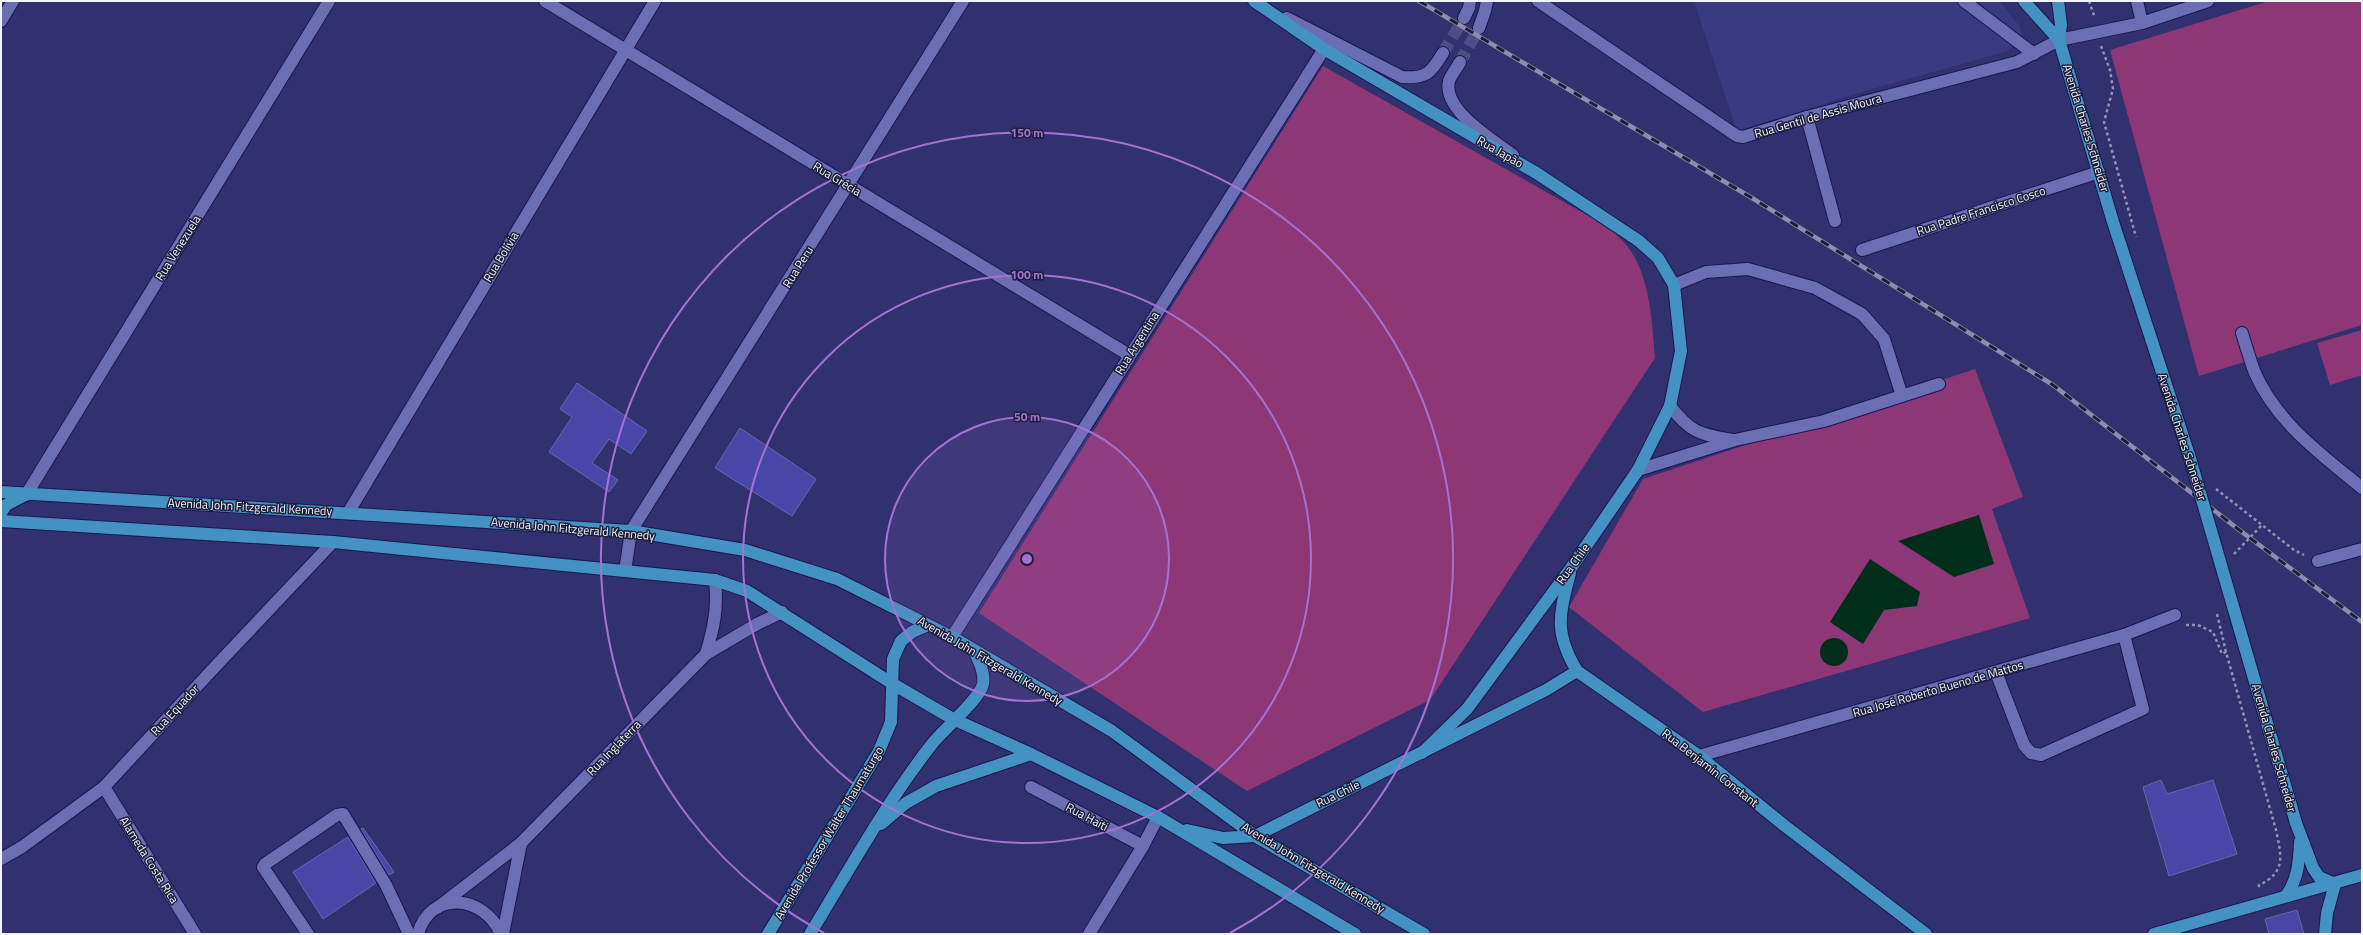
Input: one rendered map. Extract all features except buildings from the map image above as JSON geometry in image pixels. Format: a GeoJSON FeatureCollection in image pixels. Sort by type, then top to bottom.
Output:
{"type":"FeatureCollection","features":[{"type":"Feature","properties":{"kind":"main road","name":"Avenida Charles Schneider"},"geometry":{"type":"LineString","coordinates":[[2024,1],[2059,40]]}},
{"type":"Feature","properties":{"kind":"main road","name":"Avenida Charles Schneider"},"geometry":{"type":"LineString","coordinates":[[2058,1],[2061,25],[2059,40],[2113,222],[2203,502],[2300,836],[2313,868],[2319,877],[2335,884]]}},
{"type":"Feature","properties":{"kind":"main road","name":"Rua Japão"},"geometry":{"type":"LineString","coordinates":[[1257,3],[1324,49],[1538,174],[1639,241],[1658,258],[1674,285],[1680,351]]}},
{"type":"Feature","properties":{"kind":"main road","name":"Rua Chile"},"geometry":{"type":"LineString","coordinates":[[1422,753],[1467,709],[1571,568],[1638,470],[1670,406],[1680,351]]}},
{"type":"Feature","properties":{"kind":"main road","name":"Avenida John Fitzgerald Kennedy"},"geometry":{"type":"LineString","coordinates":[[1,492],[26,495],[631,531],[745,550],[836,579],[952,637],[1112,732],[1255,836],[1424,934]]}},
{"type":"Feature","properties":{"kind":"main road"},"geometry":{"type":"LineString","coordinates":[[1,513],[6,505],[26,495]]}},
{"type":"Feature","properties":{"kind":"main road"},"geometry":{"type":"LineString","coordinates":[[1,521],[333,542],[715,580],[747,591],[782,612],[892,684],[953,719],[1031,754],[1158,817],[1355,934]]}},
{"type":"Feature","properties":{"kind":"main road","name":"Rua Benjamin Constant"},"geometry":{"type":"LineString","coordinates":[[1571,568],[1559,626],[1566,652],[1577,671],[1699,756],[1785,826],[1926,934]]}},
{"type":"Feature","properties":{"kind":"main road"},"geometry":{"type":"LineString","coordinates":[[892,684],[893,659],[901,642],[912,632],[928,625]]}},
{"type":"Feature","properties":{"kind":"main road"},"geometry":{"type":"LineString","coordinates":[[810,934],[871,833],[905,781],[953,719],[976,699],[983,684],[982,668],[975,652]]}},
{"type":"Feature","properties":{"kind":"main road","name":"Rua Chile"},"geometry":{"type":"LineString","coordinates":[[1255,836],[1546,690],[1577,671]]}},
{"type":"Feature","properties":{"kind":"main road","name":"Avenida Professor Walter Thaumaturgo"},"geometry":{"type":"LineString","coordinates":[[768,934],[879,751],[891,722],[892,684]]}},
{"type":"Feature","properties":{"kind":"main road"},"geometry":{"type":"LineString","coordinates":[[871,833],[906,804],[936,786],[1031,754]]}},
{"type":"Feature","properties":{"kind":"main road"},"geometry":{"type":"LineString","coordinates":[[1176,827],[1223,838],[1255,836]]}},
{"type":"Feature","properties":{"kind":"main road","name":"Avenida Charles Schneider"},"geometry":{"type":"LineString","coordinates":[[2286,896],[2294,884],[2299,867],[2300,836]]}},
{"type":"Feature","properties":{"kind":"main road"},"geometry":{"type":"LineString","coordinates":[[2154,934],[2286,896],[2335,884],[2362,875]]}},
{"type":"Feature","properties":{"kind":"main road"},"geometry":{"type":"LineString","coordinates":[[2325,934],[2327,913],[2335,884]]}},
{"type":"Feature","properties":{"kind":"street"},"geometry":{"type":"LineString","coordinates":[[1,21],[14,1]]}},
{"type":"Feature","properties":{"kind":"street","name":"Rua Venezuela"},"geometry":{"type":"LineString","coordinates":[[26,495],[329,1]]}},
{"type":"Feature","properties":{"kind":"street","name":"Rua Grécia"},"geometry":{"type":"LineString","coordinates":[[545,1],[1129,355]]}},
{"type":"Feature","properties":{"kind":"street","name":"Rua Bolívia"},"geometry":{"type":"LineString","coordinates":[[348,513],[625,49],[656,1]]}},
{"type":"Feature","properties":{"kind":"street","name":"Rua Peru"},"geometry":{"type":"LineString","coordinates":[[631,531],[849,186],[963,1]]}},
{"type":"Feature","properties":{"kind":"street"},"geometry":{"type":"LineString","coordinates":[[1464,18],[1469,8],[1470,1]]}},
{"type":"Feature","properties":{"kind":"street"},"geometry":{"type":"LineString","coordinates":[[1479,28],[1485,12],[1487,1]]}},
{"type":"Feature","properties":{"kind":"street","name":"Rua Gentil de Assis Moura"},"geometry":{"type":"LineString","coordinates":[[1538,1],[1737,136],[1752,136],[1807,117],[2018,62],[2059,40],[2142,23],[2208,1]]}},
{"type":"Feature","properties":{"kind":"street"},"geometry":{"type":"LineString","coordinates":[[1964,1],[2034,54]]}},
{"type":"Feature","properties":{"kind":"street"},"geometry":{"type":"LineString","coordinates":[[2136,1],[2142,23]]}},
{"type":"Feature","properties":{"kind":"street"},"geometry":{"type":"LineString","coordinates":[[1257,3],[1402,77],[1418,79],[1433,70],[1443,53]]}},
{"type":"Feature","properties":{"kind":"street","name":"Rua Argentina"},"geometry":{"type":"LineString","coordinates":[[952,637],[1324,49]]}},
{"type":"Feature","properties":{"kind":"street"},"geometry":{"type":"LineString","coordinates":[[1460,62],[1449,81],[1449,98],[1462,115],[1538,174]]}},
{"type":"Feature","properties":{"kind":"street"},"geometry":{"type":"LineString","coordinates":[[1807,117],[1835,221]]}},
{"type":"Feature","properties":{"kind":"street","name":"Rua Padre Francisco Cosco"},"geometry":{"type":"LineString","coordinates":[[1862,250],[2099,172]]}},
{"type":"Feature","properties":{"kind":"street"},"geometry":{"type":"LineString","coordinates":[[1674,285],[1706,272],[1748,269],[1815,288],[1862,314],[1884,339],[1902,396]]}},
{"type":"Feature","properties":{"kind":"street"},"geometry":{"type":"LineString","coordinates":[[2242,333],[2256,374],[2277,410],[2309,446],[2362,488]]}},
{"type":"Feature","properties":{"kind":"street"},"geometry":{"type":"LineString","coordinates":[[1638,470],[1735,440],[1824,421],[1939,384]]}},
{"type":"Feature","properties":{"kind":"street"},"geometry":{"type":"LineString","coordinates":[[1670,406],[1683,423],[1698,433],[1735,440]]}},
{"type":"Feature","properties":{"kind":"street"},"geometry":{"type":"LineString","coordinates":[[625,571],[631,531]]}},
{"type":"Feature","properties":{"kind":"street","name":"Rua Equador"},"geometry":{"type":"LineString","coordinates":[[1,859],[22,847],[104,787],[333,542]]}},
{"type":"Feature","properties":{"kind":"street"},"geometry":{"type":"LineString","coordinates":[[2318,561],[2362,549]]}},
{"type":"Feature","properties":{"kind":"street"},"geometry":{"type":"LineString","coordinates":[[706,654],[715,623],[717,603],[715,580]]}},
{"type":"Feature","properties":{"kind":"street"},"geometry":{"type":"LineString","coordinates":[[706,654],[757,624],[782,612]]}},
{"type":"Feature","properties":{"kind":"street","name":"Rua José Roberto Bueno de Mattos"},"geometry":{"type":"LineString","coordinates":[[1699,756],[2124,635],[2175,614]]}},
{"type":"Feature","properties":{"kind":"street"},"geometry":{"type":"LineString","coordinates":[[1996,672],[2024,745],[2031,753],[2041,755],[2143,709],[2124,635]]}},
{"type":"Feature","properties":{"kind":"street","name":"Rua Inglaterra"},"geometry":{"type":"LineString","coordinates":[[419,931],[424,919],[521,843],[706,654]]}},
{"type":"Feature","properties":{"kind":"street","name":"Alameda Costa Rica"},"geometry":{"type":"LineString","coordinates":[[104,787],[195,934]]}},
{"type":"Feature","properties":{"kind":"street","name":"Rua Haiti"},"geometry":{"type":"LineString","coordinates":[[1031,787],[1143,846]]}},
{"type":"Feature","properties":{"kind":"street"},"geometry":{"type":"LineString","coordinates":[[308,934],[263,867],[265,864],[337,816],[343,814],[386,885],[409,934],[419,931]]}},
{"type":"Feature","properties":{"kind":"street"},"geometry":{"type":"LineString","coordinates":[[1089,934],[1143,846],[1158,817]]}},
{"type":"Feature","properties":{"kind":"street"},"geometry":{"type":"LineString","coordinates":[[502,934],[521,843]]}},
{"type":"Feature","properties":{"kind":"street"},"geometry":{"type":"LineString","coordinates":[[437,908],[458,902],[473,904],[485,911],[496,922],[502,934]]}},
{"type":"Feature","properties":{"kind":"path"},"geometry":{"type":"LineString","coordinates":[[2099,32],[2101,47],[2110,70],[2113,89],[2104,122],[2137,240]]}},
{"type":"Feature","properties":{"kind":"path"},"geometry":{"type":"LineString","coordinates":[[2215,487],[2218,492],[2294,550],[2318,561]]}},
{"type":"Feature","properties":{"kind":"path"},"geometry":{"type":"LineString","coordinates":[[2232,556],[2262,525]]}},
{"type":"Feature","properties":{"kind":"path"},"geometry":{"type":"LineString","coordinates":[[2175,614],[2182,625],[2198,625],[2213,632],[2222,654],[2226,652]]}},
{"type":"Feature","properties":{"kind":"path"},"geometry":{"type":"LineString","coordinates":[[2222,639],[2276,830],[2281,857],[2278,870],[2267,881],[2259,884],[2263,903]]}},
{"type":"Feature","properties":{"kind":"shaded area"},"geometry":{"type":"Polygon","coordinates":[[[1694,1],[1999,1],[2018,24],[2021,31],[2021,38],[2015,46],[2004,52],[1872,89],[1737,131],[1694,1]]]}},
{"type":"Feature","properties":{"kind":"shaded area"},"geometry":{"type":"Polygon","coordinates":[[[2269,1],[2362,1],[2362,325],[2199,376],[2110,50],[2269,1]]]}},
{"type":"Feature","properties":{"kind":"shaded area"},"geometry":{"type":"Polygon","coordinates":[[[1323,66],[1594,219],[1620,238],[1632,253],[1639,266],[1644,281],[1651,312],[1655,358],[1430,700],[1247,791],[979,613],[1323,66]]]}},
{"type":"Feature","properties":{"kind":"shaded area"},"geometry":{"type":"Polygon","coordinates":[[[2362,330],[2362,375],[2330,385],[2317,343],[2362,330]]]}},
{"type":"Feature","properties":{"kind":"shaded area"},"geometry":{"type":"Polygon","coordinates":[[[1975,369],[2023,497],[1992,509],[2030,618],[1703,712],[1569,607],[1643,479],[1975,369]]]}},
{"type":"Feature","properties":{"kind":"shaded area"},"geometry":{"type":"Polygon","coordinates":[[[1979,515],[1994,564],[1954,577],[1898,541],[1979,515]]]}},
{"type":"Feature","properties":{"kind":"shaded area"},"geometry":{"type":"Polygon","coordinates":[[[1870,559],[1920,592],[1917,606],[1884,610],[1863,644],[1830,622],[1870,559]]]}},
{"type":"Feature","properties":{"kind":"shaded area"},"geometry":{"type":"Polygon","coordinates":[[[1834,638],[1844,642],[1848,652],[1844,662],[1834,666],[1824,662],[1820,652],[1824,642],[1834,638]]]}},
{"type":"Feature","properties":{"kind":"tunnel"},"geometry":{"type":"LineString","coordinates":[[1443,53],[1464,18]]}},
{"type":"Feature","properties":{"kind":"tunnel"},"geometry":{"type":"LineString","coordinates":[[1460,62],[1479,28]]}},
{"type":"Feature","properties":{"kind":"railway"},"geometry":{"type":"LineString","coordinates":[[1419,1],[1752,198],[2053,385],[2238,529],[2362,622]]}}]}
